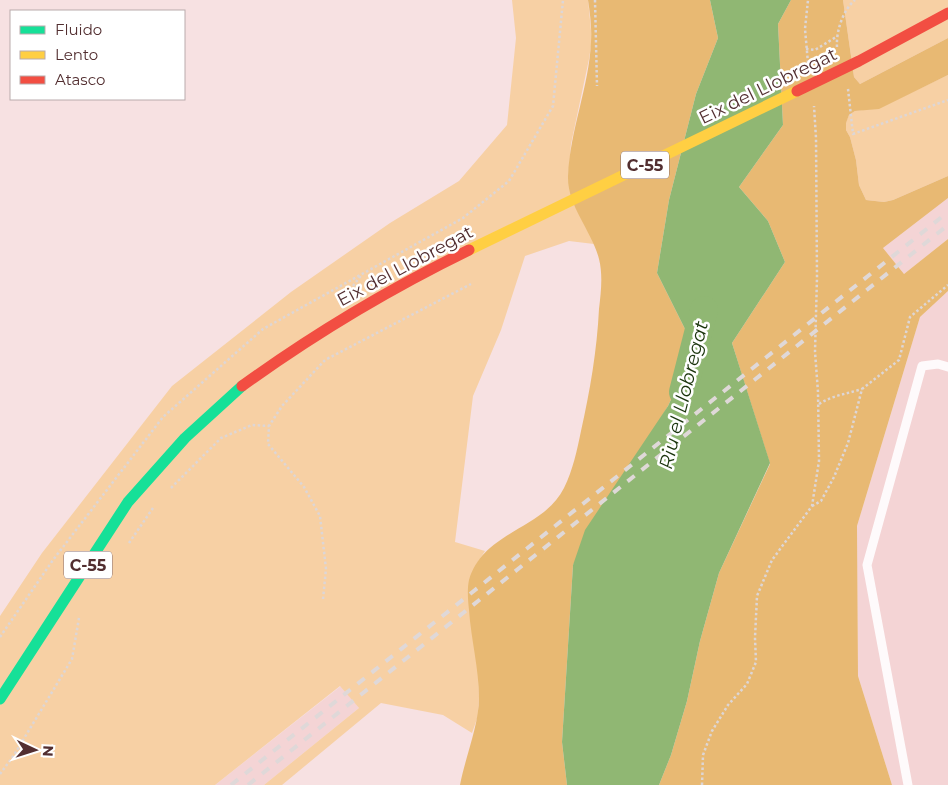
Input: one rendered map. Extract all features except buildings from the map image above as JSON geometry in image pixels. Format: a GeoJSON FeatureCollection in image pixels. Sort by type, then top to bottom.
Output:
{"type":"FeatureCollection","features":[{"type":"Feature","properties":{"kind":"highway","name":"Eix del Llobregat"},"geometry":{"type":"LineString","coordinates":[[0,698],[128,502],[185,438],[242,386],[264,370],[361,307],[430,269],[859,61],[948,13]]}},
{"type":"Feature","properties":{"kind":"lane"},"geometry":{"type":"LineString","coordinates":[[908,785],[867,565],[922,366],[938,364],[948,367]]}},
{"type":"Feature","properties":{"kind":"path"},"geometry":{"type":"LineString","coordinates":[[595,0],[597,86]]}},
{"type":"Feature","properties":{"kind":"path"},"geometry":{"type":"LineString","coordinates":[[808,0],[805,29],[808,67]]}},
{"type":"Feature","properties":{"kind":"path"},"geometry":{"type":"LineString","coordinates":[[837,50],[836,36],[848,6],[856,0]]}},
{"type":"Feature","properties":{"kind":"path"},"geometry":{"type":"LineString","coordinates":[[806,49],[815,50],[836,36]]}},
{"type":"Feature","properties":{"kind":"path"},"geometry":{"type":"LineString","coordinates":[[847,86],[850,94],[853,134],[948,100]]}},
{"type":"Feature","properties":{"kind":"path"},"geometry":{"type":"LineString","coordinates":[[812,506],[819,461],[815,352],[817,277],[814,102]]}},
{"type":"Feature","properties":{"kind":"path"},"geometry":{"type":"LineString","coordinates":[[323,599],[326,569],[320,516],[304,487],[268,444],[269,426],[282,406],[326,360],[471,284]]}},
{"type":"Feature","properties":{"kind":"path"},"geometry":{"type":"LineString","coordinates":[[818,404],[831,396],[847,394],[862,389],[899,360],[910,317],[948,285]]}},
{"type":"Feature","properties":{"kind":"path"},"geometry":{"type":"LineString","coordinates":[[702,785],[703,755],[712,731],[728,705],[747,684],[756,662],[757,596],[772,560],[812,506],[821,501],[834,477],[848,443],[862,389]]}},
{"type":"Feature","properties":{"kind":"path"},"geometry":{"type":"LineString","coordinates":[[164,494],[221,438],[252,425],[269,426]]}},
{"type":"Feature","properties":{"kind":"path"},"geometry":{"type":"LineString","coordinates":[[124,549],[157,501]]}},
{"type":"Feature","properties":{"kind":"path"},"geometry":{"type":"LineString","coordinates":[[0,774],[14,755],[72,659],[80,613]]}},
{"type":"Feature","properties":{"kind":"shaded area"},"geometry":{"type":"Polygon","coordinates":[[[512,0],[588,0],[592,40],[571,144],[568,179],[594,244],[569,241],[525,256],[501,330],[473,396],[455,542],[485,551],[476,565],[479,698],[478,716],[472,733],[443,715],[381,703],[282,785],[264,785],[359,708],[340,686],[215,785],[0,785],[0,616],[42,553],[172,386],[291,292],[390,223],[459,181],[507,125],[516,38],[512,0]]]}},
{"type":"Feature","properties":{"kind":"shaded area"},"geometry":{"type":"Polygon","coordinates":[[[588,0],[710,0],[718,38],[696,94],[669,200],[657,273],[695,349],[668,406],[573,565],[562,742],[567,785],[460,785],[477,719],[479,698],[478,676],[468,603],[469,580],[476,564],[487,551],[500,540],[542,513],[554,502],[564,488],[576,453],[593,370],[601,290],[600,265],[596,249],[571,198],[568,176],[572,142],[590,59],[591,32],[588,0]]]}},
{"type":"Feature","properties":{"kind":"shaded area"},"geometry":{"type":"Polygon","coordinates":[[[791,0],[843,0],[854,77],[860,84],[948,38],[948,75],[879,109],[855,111],[849,115],[846,123],[846,130],[850,137],[856,160],[859,185],[866,200],[884,202],[893,200],[948,176],[948,198],[883,248],[904,274],[948,239],[948,291],[920,317],[857,526],[858,676],[892,785],[659,785],[671,755],[687,701],[700,641],[719,573],[770,464],[732,343],[785,262],[768,221],[739,187],[783,125],[778,24],[791,0]]]}},
{"type":"Feature","properties":{"kind":"shaded area"},"geometry":{"type":"Polygon","coordinates":[[[843,0],[948,0],[948,38],[860,84],[854,77],[843,0]]]}},
{"type":"Feature","properties":{"kind":"shaded area"},"geometry":{"type":"Polygon","coordinates":[[[948,75],[948,176],[893,200],[884,202],[866,200],[859,185],[856,160],[850,137],[846,130],[846,122],[849,115],[855,111],[879,108],[948,75]]]}},
{"type":"Feature","properties":{"kind":"shaded area"},"geometry":{"type":"Polygon","coordinates":[[[948,198],[948,239],[904,274],[883,248],[948,198]]]}},
{"type":"Feature","properties":{"kind":"shaded area"},"geometry":{"type":"Polygon","coordinates":[[[948,291],[948,785],[892,785],[858,676],[857,526],[920,317],[948,291]]]}},
{"type":"Feature","properties":{"kind":"shaded area"},"geometry":{"type":"Polygon","coordinates":[[[341,686],[359,708],[264,785],[215,785],[341,686]]]}},
{"type":"Feature","properties":{"kind":"water"},"geometry":{"type":"Polygon","coordinates":[[[710,0],[791,0],[778,24],[783,125],[739,187],[768,221],[785,262],[732,343],[770,463],[719,573],[700,641],[687,701],[671,755],[659,785],[567,785],[562,742],[573,565],[585,530],[668,406],[695,349],[657,273],[669,200],[696,94],[718,38],[710,0]]]}},
{"type":"Feature","properties":{"kind":"waterway","name":"Riu el Llobregat"},"geometry":{"type":"LineString","coordinates":[[683,392],[704,310]]}},
{"type":"Feature","properties":{"kind":"railway"},"geometry":{"type":"LineString","coordinates":[[231,785],[948,212]]}},
{"type":"Feature","properties":{"kind":"railway"},"geometry":{"type":"LineString","coordinates":[[248,785],[948,225]]}},
{"type":"Feature","properties":{"kind":"traffic: fast"},"geometry":{"type":"LineString","coordinates":[[0,699],[128,502],[185,438],[242,386]]}},
{"type":"Feature","properties":{"kind":"traffic: slow"},"geometry":{"type":"LineString","coordinates":[[469,250],[797,91]]}},
{"type":"Feature","properties":{"kind":"traffic: jam"},"geometry":{"type":"LineString","coordinates":[[797,91],[859,61],[948,13]]}},
{"type":"Feature","properties":{"kind":"traffic: jam"},"geometry":{"type":"LineString","coordinates":[[242,386],[352,313],[410,280],[469,250]]}}]}
